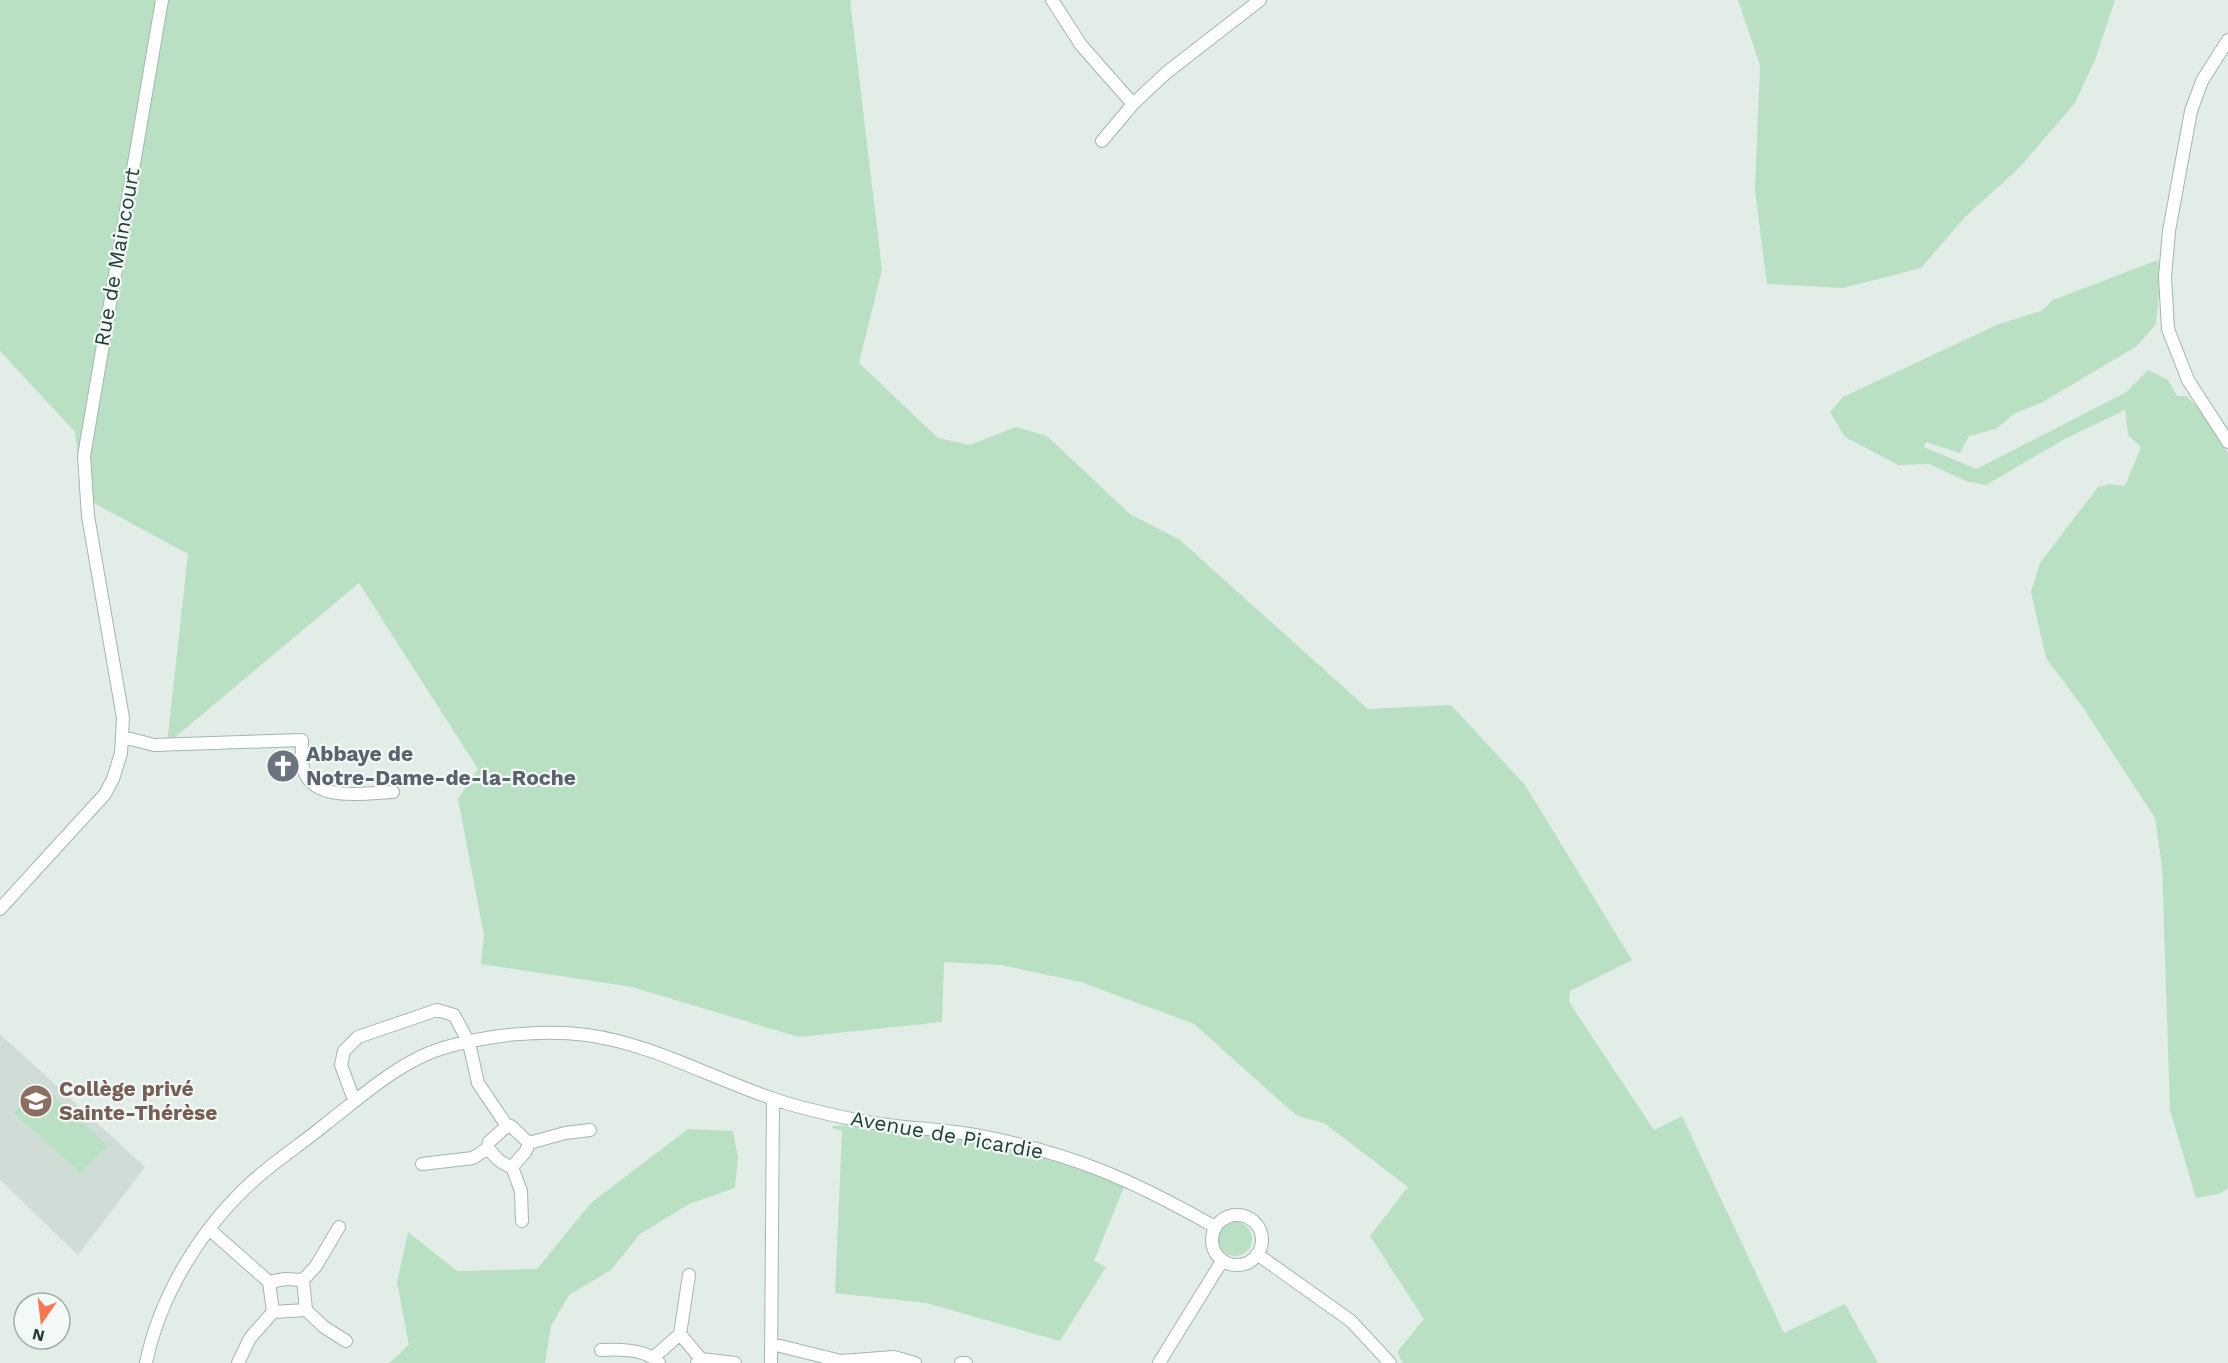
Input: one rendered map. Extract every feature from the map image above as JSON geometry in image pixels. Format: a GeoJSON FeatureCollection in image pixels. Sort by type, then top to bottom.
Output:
{"type":"FeatureCollection","features":[{"type":"Feature","properties":{"kind":"street","name":"Rue de Maincourt"},"geometry":{"type":"LineString","coordinates":[[0,909],[105,794],[116,772],[123,737],[120,685],[88,516],[84,480],[88,425],[162,0]]}},
{"type":"Feature","properties":{"kind":"street"},"geometry":{"type":"LineString","coordinates":[[1052,0],[1080,45],[1133,104]]}},
{"type":"Feature","properties":{"kind":"street"},"geometry":{"type":"LineString","coordinates":[[1102,141],[1133,104],[1166,73],[1260,0]]}},
{"type":"Feature","properties":{"kind":"street"},"geometry":{"type":"LineString","coordinates":[[2228,40],[2202,81],[2191,111],[2169,231],[2165,277],[2168,329],[2198,399],[2228,442]]}},
{"type":"Feature","properties":{"kind":"street"},"geometry":{"type":"LineString","coordinates":[[123,737],[154,745],[302,740],[303,766],[307,778],[315,786],[343,795],[393,792]]}},
{"type":"Feature","properties":{"kind":"street"},"geometry":{"type":"LineString","coordinates":[[354,1100],[341,1065],[344,1051],[358,1037],[437,1010],[454,1015],[469,1043],[478,1083],[507,1126],[511,1126],[529,1143]]}},
{"type":"Feature","properties":{"kind":"street","name":"Avenue de Picardie"},"geometry":{"type":"LineString","coordinates":[[146,1363],[153,1328],[178,1277],[209,1230],[251,1183],[354,1100],[406,1066],[441,1049],[530,1034],[584,1035],[634,1044],[773,1099],[858,1120],[1004,1141],[1083,1162],[1153,1192],[1215,1227]]}},
{"type":"Feature","properties":{"kind":"street"},"geometry":{"type":"LineString","coordinates":[[771,1363],[773,1099]]}},
{"type":"Feature","properties":{"kind":"street"},"geometry":{"type":"LineString","coordinates":[[423,1164],[473,1158],[488,1148],[496,1134],[507,1126]]}},
{"type":"Feature","properties":{"kind":"street"},"geometry":{"type":"LineString","coordinates":[[529,1143],[565,1132],[590,1130]]}},
{"type":"Feature","properties":{"kind":"street"},"geometry":{"type":"LineString","coordinates":[[512,1167],[526,1151],[529,1143]]}},
{"type":"Feature","properties":{"kind":"street"},"geometry":{"type":"LineString","coordinates":[[488,1148],[504,1165],[512,1167]]}},
{"type":"Feature","properties":{"kind":"street"},"geometry":{"type":"LineString","coordinates":[[512,1167],[521,1191],[522,1221]]}},
{"type":"Feature","properties":{"kind":"street"},"geometry":{"type":"LineString","coordinates":[[1240,1215],[1248,1217],[1254,1221],[1261,1234],[1257,1254],[1245,1264],[1237,1265],[1222,1261],[1211,1242],[1215,1227],[1226,1217],[1240,1215]]}},
{"type":"Feature","properties":{"kind":"street"},"geometry":{"type":"LineString","coordinates":[[339,1227],[316,1266],[303,1280],[306,1310],[324,1327],[346,1341]]}},
{"type":"Feature","properties":{"kind":"street"},"geometry":{"type":"LineString","coordinates":[[209,1230],[269,1282],[273,1312]]}},
{"type":"Feature","properties":{"kind":"street"},"geometry":{"type":"LineString","coordinates":[[1257,1254],[1351,1321],[1390,1363]]}},
{"type":"Feature","properties":{"kind":"street"},"geometry":{"type":"LineString","coordinates":[[1159,1363],[1222,1261]]}},
{"type":"Feature","properties":{"kind":"street"},"geometry":{"type":"LineString","coordinates":[[601,1350],[619,1349],[657,1360],[680,1334],[688,1275]]}},
{"type":"Feature","properties":{"kind":"street"},"geometry":{"type":"LineString","coordinates":[[269,1282],[285,1279],[303,1280]]}},
{"type":"Feature","properties":{"kind":"street"},"geometry":{"type":"LineString","coordinates":[[238,1363],[250,1338],[273,1312],[306,1310]]}},
{"type":"Feature","properties":{"kind":"street"},"geometry":{"type":"LineString","coordinates":[[680,1334],[699,1361],[735,1363]]}},
{"type":"Feature","properties":{"kind":"street"},"geometry":{"type":"LineString","coordinates":[[772,1344],[841,1361],[894,1357],[915,1363]]}},
{"type":"Feature","properties":{"kind":"street"},"geometry":{"type":"LineString","coordinates":[[961,1363],[966,1363]]}},
{"type":"Feature","properties":{"kind":"shaded area","name":"Collège privé Sainte-Thérèse"},"geometry":{"type":"Polygon","coordinates":[[[0,1034],[145,1167],[78,1255],[0,1180],[0,1034]]]}},
{"type":"Feature","properties":{"kind":"green space"},"geometry":{"type":"Polygon","coordinates":[[[0,0],[850,0],[882,270],[859,363],[938,438],[970,445],[1016,427],[1047,436],[1130,514],[1180,540],[1368,709],[1451,705],[1525,785],[1632,960],[1570,991],[1569,1002],[1654,1130],[1682,1116],[1784,1333],[1845,1304],[1878,1363],[1403,1363],[1397,1352],[1424,1319],[1370,1236],[1408,1187],[1324,1123],[1297,1116],[1194,1024],[1081,982],[1001,965],[944,962],[942,1022],[799,1037],[632,987],[481,964],[484,935],[458,799],[478,769],[359,583],[167,744],[188,554],[83,497],[75,432],[0,351],[0,0]]]}},
{"type":"Feature","properties":{"kind":"green space"},"geometry":{"type":"Polygon","coordinates":[[[1738,0],[2115,0],[2095,60],[2075,103],[2019,168],[1965,217],[1921,268],[1843,288],[1767,284],[1755,190],[1760,65],[1738,0]]]}},
{"type":"Feature","properties":{"kind":"green space"},"geometry":{"type":"Polygon","coordinates":[[[2158,260],[2160,282],[2156,324],[2137,346],[2041,403],[2015,413],[1996,429],[1969,436],[1960,453],[1926,442],[1924,447],[1976,469],[2125,393],[2148,370],[2168,380],[2177,396],[2186,396],[2200,409],[2228,453],[2228,1188],[2219,1194],[2196,1198],[2170,1110],[2162,866],[2155,818],[2084,709],[2046,658],[2031,592],[2040,563],[2098,487],[2110,484],[2125,486],[2141,447],[2128,435],[2125,410],[2063,440],[1986,485],[1966,481],[1929,464],[1898,465],[1845,437],[1830,412],[1843,397],[1999,324],[2041,311],[2053,300],[2158,260]]]}},
{"type":"Feature","properties":{"kind":"green space"},"geometry":{"type":"Polygon","coordinates":[[[40,1084],[108,1146],[80,1173],[14,1113],[40,1084]]]}},
{"type":"Feature","properties":{"kind":"green space"},"geometry":{"type":"Polygon","coordinates":[[[862,1125],[1013,1145],[1126,1182],[1094,1261],[1106,1267],[1060,1341],[926,1303],[835,1293],[842,1131],[832,1128],[833,1126],[862,1125]]]}},
{"type":"Feature","properties":{"kind":"green space"},"geometry":{"type":"Polygon","coordinates":[[[688,1129],[733,1131],[738,1157],[735,1188],[689,1204],[640,1234],[611,1270],[569,1295],[551,1326],[545,1363],[389,1363],[409,1345],[397,1282],[408,1232],[457,1271],[537,1269],[591,1203],[688,1129]]]}},
{"type":"Feature","properties":{"kind":"green space"},"geometry":{"type":"Polygon","coordinates":[[[1235,1222],[1247,1227],[1252,1239],[1247,1251],[1235,1256],[1223,1251],[1218,1239],[1223,1227],[1235,1222]]]}},
{"type":"Feature","properties":{"kind":"place","name":"Abbaye de Notre-Dame-de-la-Roche"},"geometry":{"type":"Point","coordinates":[283,766]}},
{"type":"Feature","properties":{"kind":"place","name":"Collège privé Sainte-Thérèse"},"geometry":{"type":"Point","coordinates":[36,1101]}}]}
